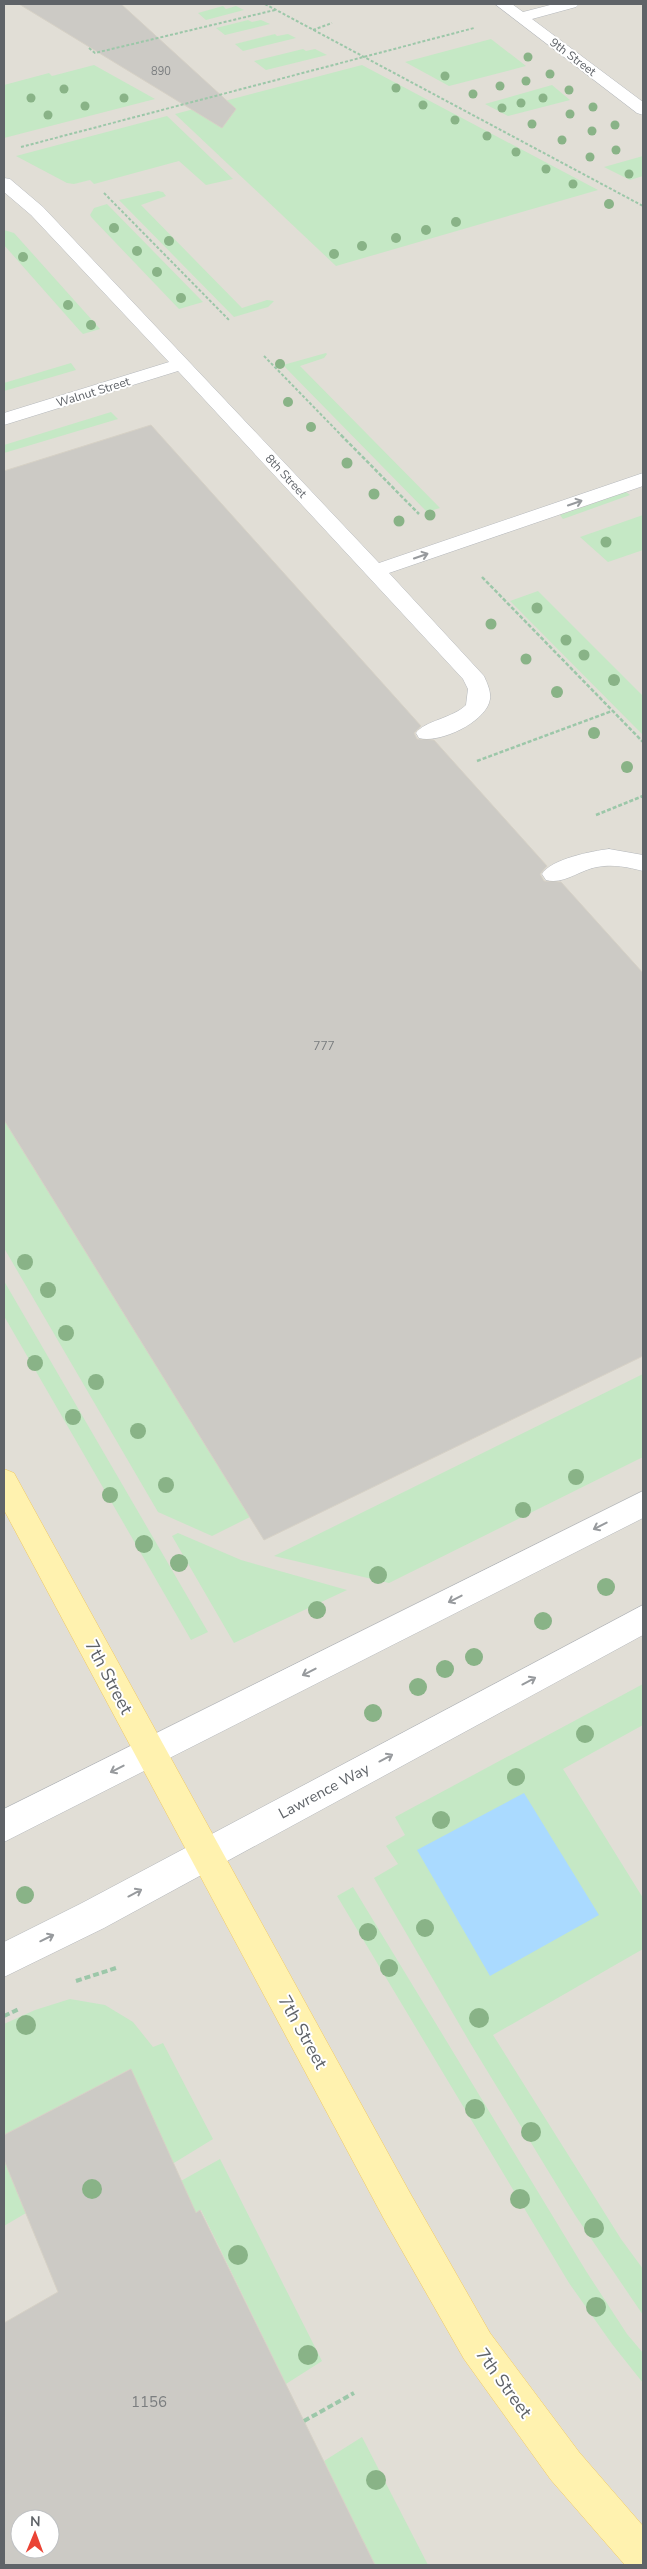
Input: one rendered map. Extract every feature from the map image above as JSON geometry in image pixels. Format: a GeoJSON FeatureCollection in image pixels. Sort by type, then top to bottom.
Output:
{"type":"FeatureCollection","features":[{"type":"Feature","properties":{"kind":"main road","name":"7th Street"},"geometry":{"type":"LineString","coordinates":[[4,1482],[397,2206],[477,2346],[565,2466],[643,2556]]}},
{"type":"Feature","properties":{"kind":"street","name":"9th Street"},"geometry":{"type":"LineString","coordinates":[[503,4],[643,110]]}},
{"type":"Feature","properties":{"kind":"street"},"geometry":{"type":"LineString","coordinates":[[520,17],[571,4]]}},
{"type":"Feature","properties":{"kind":"street","name":"8th Street"},"geometry":{"type":"LineString","coordinates":[[4,182],[36,211],[182,364],[473,676],[479,686],[480,696],[472,713],[454,724],[427,733]]}},
{"type":"Feature","properties":{"kind":"street","name":"Walnut Street"},"geometry":{"type":"LineString","coordinates":[[4,419],[182,364]]}},
{"type":"Feature","properties":{"kind":"street"},"geometry":{"type":"LineString","coordinates":[[375,572],[643,479]]}},
{"type":"Feature","properties":{"kind":"street"},"geometry":{"type":"LineString","coordinates":[[554,874],[584,861],[603,857],[635,859],[643,863]]}},
{"type":"Feature","properties":{"kind":"street"},"geometry":{"type":"LineString","coordinates":[[4,1826],[643,1504]]}},
{"type":"Feature","properties":{"kind":"street","name":"Lawrence Way"},"geometry":{"type":"LineString","coordinates":[[4,1960],[92,1916],[643,1620]]}},
{"type":"Feature","properties":{"kind":"path"},"geometry":{"type":"LineString","coordinates":[[265,4],[643,206]]}},
{"type":"Feature","properties":{"kind":"path"},"geometry":{"type":"LineString","coordinates":[[89,48],[95,53],[276,10]]}},
{"type":"Feature","properties":{"kind":"path"},"geometry":{"type":"LineString","coordinates":[[312,30],[332,23]]}},
{"type":"Feature","properties":{"kind":"path"},"geometry":{"type":"LineString","coordinates":[[13,149],[480,27]]}},
{"type":"Feature","properties":{"kind":"path"},"geometry":{"type":"LineString","coordinates":[[104,193],[230,321]]}},
{"type":"Feature","properties":{"kind":"path"},"geometry":{"type":"LineString","coordinates":[[477,761],[613,710]]}},
{"type":"Feature","properties":{"kind":"path"},"geometry":{"type":"LineString","coordinates":[[304,2421],[354,2393]]}},
{"type":"Feature","properties":{"kind":"shaded area"},"geometry":{"type":"Polygon","coordinates":[[[4,4],[643,4],[643,2565],[4,2565],[4,4]]]}},
{"type":"Feature","properties":{"kind":"green space"},"geometry":{"type":"Polygon","coordinates":[[[223,6],[226,9],[236,6],[244,10],[206,20],[198,13],[223,6]]]}},
{"type":"Feature","properties":{"kind":"green space"},"geometry":{"type":"Polygon","coordinates":[[[248,20],[252,22],[261,20],[270,24],[225,35],[216,28],[248,20]]]}},
{"type":"Feature","properties":{"kind":"green space"},"geometry":{"type":"Polygon","coordinates":[[[275,34],[277,36],[288,34],[296,38],[243,51],[235,44],[275,34]]]}},
{"type":"Feature","properties":{"kind":"green space"},"geometry":{"type":"Polygon","coordinates":[[[491,39],[526,66],[449,86],[405,62],[491,39]]]}},
{"type":"Feature","properties":{"kind":"green space"},"geometry":{"type":"Polygon","coordinates":[[[303,49],[306,51],[315,49],[327,55],[266,70],[254,61],[303,49]]]}},
{"type":"Feature","properties":{"kind":"green space"},"geometry":{"type":"Polygon","coordinates":[[[94,65],[155,99],[4,138],[4,85],[49,73],[52,76],[94,65]]]}},
{"type":"Feature","properties":{"kind":"green space"},"geometry":{"type":"Polygon","coordinates":[[[362,65],[598,190],[336,266],[175,114],[362,65]]]}},
{"type":"Feature","properties":{"kind":"green space"},"geometry":{"type":"Polygon","coordinates":[[[552,85],[570,100],[508,116],[485,104],[552,85]]]}},
{"type":"Feature","properties":{"kind":"green space"},"geometry":{"type":"Polygon","coordinates":[[[167,116],[233,179],[206,185],[179,161],[94,184],[90,180],[74,184],[67,183],[16,156],[167,116]]]}},
{"type":"Feature","properties":{"kind":"green space"},"geometry":{"type":"Polygon","coordinates":[[[643,156],[643,176],[630,180],[604,167],[643,156]]]}},
{"type":"Feature","properties":{"kind":"green space"},"geometry":{"type":"Polygon","coordinates":[[[158,191],[163,192],[166,196],[141,205],[242,308],[267,300],[274,301],[268,307],[234,317],[119,200],[158,191]]]}},
{"type":"Feature","properties":{"kind":"green space"},"geometry":{"type":"Polygon","coordinates":[[[107,204],[203,302],[179,309],[92,218],[90,215],[94,208],[107,204]]]}},
{"type":"Feature","properties":{"kind":"green space"},"geometry":{"type":"Polygon","coordinates":[[[4,230],[14,233],[100,329],[83,334],[80,331],[4,245],[4,230]]]}},
{"type":"Feature","properties":{"kind":"green space"},"geometry":{"type":"Polygon","coordinates":[[[326,353],[324,358],[300,366],[440,508],[427,512],[283,365],[326,353]]]}},
{"type":"Feature","properties":{"kind":"green space"},"geometry":{"type":"Polygon","coordinates":[[[71,363],[76,370],[4,391],[4,383],[71,363]]]}},
{"type":"Feature","properties":{"kind":"green space"},"geometry":{"type":"Polygon","coordinates":[[[111,412],[118,419],[4,453],[4,445],[111,412]]]}},
{"type":"Feature","properties":{"kind":"green space"},"geometry":{"type":"Polygon","coordinates":[[[626,492],[630,495],[563,519],[560,515],[626,492]]]}},
{"type":"Feature","properties":{"kind":"green space"},"geometry":{"type":"Polygon","coordinates":[[[643,515],[643,550],[608,562],[580,537],[643,515]]]}},
{"type":"Feature","properties":{"kind":"green space"},"geometry":{"type":"Polygon","coordinates":[[[538,591],[643,696],[643,735],[510,601],[538,591]]]}},
{"type":"Feature","properties":{"kind":"green space"},"geometry":{"type":"Polygon","coordinates":[[[4,1120],[250,1517],[212,1536],[158,1512],[4,1248],[4,1120]]]}},
{"type":"Feature","properties":{"kind":"green space"},"geometry":{"type":"Polygon","coordinates":[[[4,1281],[208,1632],[191,1640],[4,1316],[4,1281]]]}},
{"type":"Feature","properties":{"kind":"green space"},"geometry":{"type":"Polygon","coordinates":[[[643,1374],[643,1457],[389,1583],[274,1556],[643,1374]]]}},
{"type":"Feature","properties":{"kind":"green space"},"geometry":{"type":"Polygon","coordinates":[[[178,1533],[241,1560],[347,1590],[234,1643],[172,1536],[178,1533]]]}},
{"type":"Feature","properties":{"kind":"green space"},"geometry":{"type":"Polygon","coordinates":[[[643,1684],[643,1725],[563,1769],[643,1898],[643,1949],[493,2035],[621,2239],[643,2269],[643,2315],[575,2215],[472,2046],[374,1878],[398,1864],[386,1846],[405,1835],[395,1817],[643,1684]]]}},
{"type":"Feature","properties":{"kind":"green space"},"geometry":{"type":"Polygon","coordinates":[[[353,1887],[586,2271],[627,2334],[643,2353],[643,2383],[612,2344],[569,2283],[337,1896],[353,1887]]]}},
{"type":"Feature","properties":{"kind":"green space"},"geometry":{"type":"Polygon","coordinates":[[[70,1999],[105,2005],[133,2022],[153,2047],[163,2043],[213,2139],[138,2185],[163,2140],[130,2069],[4,2135],[4,2024],[35,2010],[70,1999]]]}},
{"type":"Feature","properties":{"kind":"green space"},"geometry":{"type":"Polygon","coordinates":[[[220,2159],[322,2361],[286,2384],[201,2210],[162,2232],[147,2200],[220,2159]]]}},
{"type":"Feature","properties":{"kind":"green space"},"geometry":{"type":"Polygon","coordinates":[[[4,2160],[26,2213],[4,2226],[4,2160]]]}},
{"type":"Feature","properties":{"kind":"green space"},"geometry":{"type":"Polygon","coordinates":[[[362,2437],[428,2565],[375,2565],[324,2461],[362,2437]]]}},
{"type":"Feature","properties":{"kind":"water"},"geometry":{"type":"Polygon","coordinates":[[[524,1793],[599,1915],[490,1976],[417,1850],[524,1793]]]}},
{"type":"Feature","properties":{"kind":"building"},"geometry":{"type":"Polygon","coordinates":[[[19,4],[121,4],[236,109],[222,128],[19,4]]]}},
{"type":"Feature","properties":{"kind":"building"},"geometry":{"type":"Polygon","coordinates":[[[151,425],[421,726],[414,733],[417,739],[434,740],[547,866],[540,874],[544,881],[561,882],[643,973],[643,1356],[264,1540],[4,1120],[4,471],[151,425]]]}},
{"type":"Feature","properties":{"kind":"building"},"geometry":{"type":"Polygon","coordinates":[[[131,2069],[196,2213],[200,2210],[375,2565],[4,2565],[4,2323],[58,2292],[4,2160],[4,2135],[131,2069]]]}}]}
